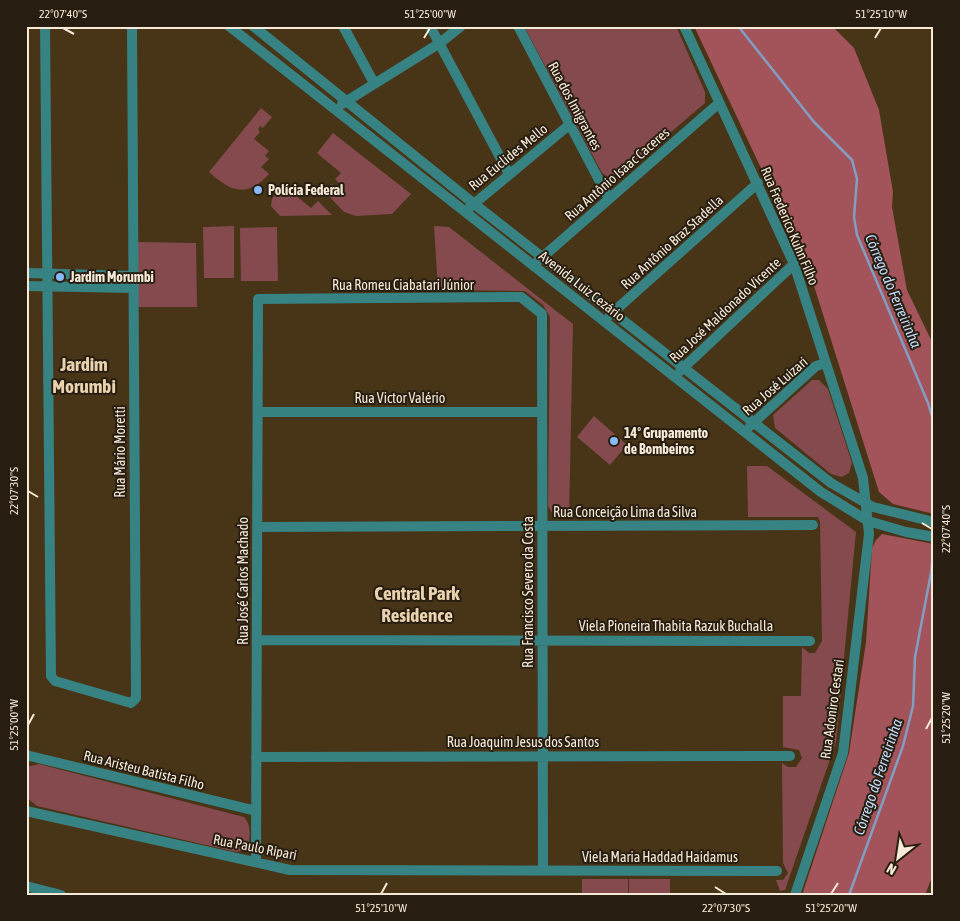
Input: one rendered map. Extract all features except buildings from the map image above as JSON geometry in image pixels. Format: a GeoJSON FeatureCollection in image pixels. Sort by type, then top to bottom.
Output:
{"type":"FeatureCollection","features":[{"type":"Feature","properties":{"kind":"street"},"geometry":{"type":"LineString","coordinates":[[45,26],[47,287]]}},
{"type":"Feature","properties":{"kind":"street","name":"Rua Mário Moretti"},"geometry":{"type":"LineString","coordinates":[[47,287],[51,676],[55,681],[131,702],[136,698],[132,26]]}},
{"type":"Feature","properties":{"kind":"street","name":"Avenida Luiz Cezário"},"geometry":{"type":"LineString","coordinates":[[229,26],[821,492],[868,521],[906,532],[934,537]]}},
{"type":"Feature","properties":{"kind":"street","name":"Avenida Luiz Cezário"},"geometry":{"type":"LineString","coordinates":[[253,26],[473,203],[614,311],[831,483],[866,503],[903,516],[934,522]]}},
{"type":"Feature","properties":{"kind":"street"},"geometry":{"type":"LineString","coordinates":[[343,26],[374,83]]}},
{"type":"Feature","properties":{"kind":"street"},"geometry":{"type":"LineString","coordinates":[[430,26],[509,174]]}},
{"type":"Feature","properties":{"kind":"street"},"geometry":{"type":"LineString","coordinates":[[337,111],[345,100],[440,43],[461,26]]}},
{"type":"Feature","properties":{"kind":"street","name":"Rua dos Imigrantes"},"geometry":{"type":"LineString","coordinates":[[518,26],[609,199]]}},
{"type":"Feature","properties":{"kind":"street","name":"Rua Frederico Kuhn Filho"},"geometry":{"type":"LineString","coordinates":[[684,26],[718,104],[758,183],[794,264],[863,478],[866,503]]}},
{"type":"Feature","properties":{"kind":"street","name":"Rua Antônio Isaac Caceres"},"geometry":{"type":"LineString","coordinates":[[533,265],[718,104]]}},
{"type":"Feature","properties":{"kind":"street","name":"Rua Euclides Mello"},"geometry":{"type":"LineString","coordinates":[[465,212],[473,203],[569,125]]}},
{"type":"Feature","properties":{"kind":"street","name":"Rua Antônio Braz Stadella"},"geometry":{"type":"LineString","coordinates":[[603,321],[758,183]]}},
{"type":"Feature","properties":{"kind":"street","name":"Rua José Maldonado Vicente"},"geometry":{"type":"LineString","coordinates":[[674,377],[794,264]]}},
{"type":"Feature","properties":{"kind":"street"},"geometry":{"type":"LineString","coordinates":[[26,273],[133,276]]}},
{"type":"Feature","properties":{"kind":"street"},"geometry":{"type":"LineString","coordinates":[[99,275],[99,288]]}},
{"type":"Feature","properties":{"kind":"street"},"geometry":{"type":"LineString","coordinates":[[26,286],[133,288]]}},
{"type":"Feature","properties":{"kind":"street","name":"Rua Romeu Ciabatari Júnior"},"geometry":{"type":"LineString","coordinates":[[258,299],[521,298],[542,314]]}},
{"type":"Feature","properties":{"kind":"street","name":"Rua José Carlos Machado"},"geometry":{"type":"LineString","coordinates":[[256,862],[258,299]]}},
{"type":"Feature","properties":{"kind":"street","name":"Rua Francisco Severo da Costa"},"geometry":{"type":"LineString","coordinates":[[542,314],[543,870]]}},
{"type":"Feature","properties":{"kind":"street"},"geometry":{"type":"LineString","coordinates":[[638,348],[647,337]]}},
{"type":"Feature","properties":{"kind":"street","name":"Rua José Luizari"},"geometry":{"type":"LineString","coordinates":[[744,432],[816,366],[826,363]]}},
{"type":"Feature","properties":{"kind":"street","name":"Rua Victor Valério"},"geometry":{"type":"LineString","coordinates":[[258,412],[542,412]]}},
{"type":"Feature","properties":{"kind":"street","name":"Rua Adoniro Cestari"},"geometry":{"type":"LineString","coordinates":[[795,895],[842,753],[868,521],[866,503]]}},
{"type":"Feature","properties":{"kind":"street","name":"Rua Conceição Lima da Silva"},"geometry":{"type":"LineString","coordinates":[[257,527],[813,525]]}},
{"type":"Feature","properties":{"kind":"street","name":"Viela Pioneira Thabita Razuk Buchalla"},"geometry":{"type":"LineString","coordinates":[[257,640],[542,639],[810,641]]}},
{"type":"Feature","properties":{"kind":"street","name":"Rua Aristeu Batista Filho"},"geometry":{"type":"LineString","coordinates":[[26,755],[256,811]]}},
{"type":"Feature","properties":{"kind":"street","name":"Rua Joaquim Jesus dos Santos"},"geometry":{"type":"LineString","coordinates":[[256,757],[790,756]]}},
{"type":"Feature","properties":{"kind":"street","name":"Rua Paulo Ripari"},"geometry":{"type":"LineString","coordinates":[[26,811],[290,870],[543,870]]}},
{"type":"Feature","properties":{"kind":"street","name":"Viela Maria Haddad Haidamus"},"geometry":{"type":"LineString","coordinates":[[543,870],[776,871]]}},
{"type":"Feature","properties":{"kind":"street"},"geometry":{"type":"LineString","coordinates":[[26,886],[61,895]]}},
{"type":"Feature","properties":{"kind":"shaded area"},"geometry":{"type":"Polygon","coordinates":[[[524,26],[676,26],[705,92],[705,103],[622,174],[609,178],[602,173],[524,26]]]}},
{"type":"Feature","properties":{"kind":"shaded area"},"geometry":{"type":"Polygon","coordinates":[[[694,26],[832,26],[854,48],[879,110],[893,192],[892,207],[907,290],[934,346],[934,514],[893,504],[879,492],[809,270],[694,26]]]}},
{"type":"Feature","properties":{"kind":"shaded area"},"geometry":{"type":"Polygon","coordinates":[[[261,108],[272,117],[263,128],[260,126],[258,129],[260,132],[254,139],[269,151],[265,156],[269,159],[261,167],[269,174],[253,187],[239,190],[232,188],[209,172],[261,108]]]}},
{"type":"Feature","properties":{"kind":"shaded area"},"geometry":{"type":"Polygon","coordinates":[[[333,133],[411,194],[392,214],[356,216],[344,212],[325,192],[332,184],[337,188],[340,184],[335,179],[341,173],[317,153],[333,133]]]}},
{"type":"Feature","properties":{"kind":"shaded area"},"geometry":{"type":"Polygon","coordinates":[[[283,185],[311,208],[318,201],[332,215],[280,216],[271,206],[272,199],[283,185]]]}},
{"type":"Feature","properties":{"kind":"shaded area"},"geometry":{"type":"Polygon","coordinates":[[[234,226],[234,278],[204,278],[203,227],[234,226]]]}},
{"type":"Feature","properties":{"kind":"shaded area"},"geometry":{"type":"Polygon","coordinates":[[[434,226],[449,227],[573,324],[569,518],[554,516],[548,506],[550,317],[543,305],[525,291],[438,290],[434,226]]]}},
{"type":"Feature","properties":{"kind":"shaded area"},"geometry":{"type":"Polygon","coordinates":[[[277,227],[278,281],[241,281],[240,228],[277,227]]]}},
{"type":"Feature","properties":{"kind":"shaded area"},"geometry":{"type":"Polygon","coordinates":[[[137,242],[196,243],[197,307],[138,307],[137,242]]]}},
{"type":"Feature","properties":{"kind":"shaded area"},"geometry":{"type":"Polygon","coordinates":[[[812,380],[819,380],[828,389],[852,463],[849,473],[842,477],[831,474],[775,428],[773,415],[812,380]]]}},
{"type":"Feature","properties":{"kind":"shaded area"},"geometry":{"type":"Polygon","coordinates":[[[594,416],[627,445],[610,465],[577,437],[594,416]]]}},
{"type":"Feature","properties":{"kind":"shaded area"},"geometry":{"type":"Polygon","coordinates":[[[747,466],[767,466],[856,532],[836,742],[785,890],[780,891],[776,880],[783,880],[788,873],[783,863],[782,763],[788,767],[796,767],[802,758],[799,750],[783,747],[783,696],[801,696],[802,647],[809,653],[815,653],[822,641],[820,522],[818,517],[748,517],[747,466]]]}},
{"type":"Feature","properties":{"kind":"shaded area"},"geometry":{"type":"Polygon","coordinates":[[[882,534],[934,544],[934,872],[925,895],[802,895],[849,753],[866,642],[872,548],[882,534]]]}},
{"type":"Feature","properties":{"kind":"shaded area"},"geometry":{"type":"Polygon","coordinates":[[[39,764],[244,817],[247,820],[249,829],[247,847],[245,850],[236,852],[37,806],[26,797],[26,767],[39,764]]]}},
{"type":"Feature","properties":{"kind":"shaded area"},"geometry":{"type":"Polygon","coordinates":[[[582,879],[628,879],[628,895],[582,895],[582,879]]]}},
{"type":"Feature","properties":{"kind":"shaded area"},"geometry":{"type":"Polygon","coordinates":[[[629,879],[670,879],[670,895],[629,895],[629,879]]]}},
{"type":"Feature","properties":{"kind":"waterway","name":"Córrego do Ferreirinha"},"geometry":{"type":"LineString","coordinates":[[738,26],[814,122],[852,160],[857,179],[854,217],[857,235],[928,403],[934,423]]}},
{"type":"Feature","properties":{"kind":"waterway","name":"Córrego do Ferreirinha"},"geometry":{"type":"LineString","coordinates":[[849,895],[903,746],[913,706],[915,657],[931,573],[934,544]]}},
{"type":"Feature","properties":{"kind":"place","name":"Polícia Federal"},"geometry":{"type":"Point","coordinates":[258,190]}},
{"type":"Feature","properties":{"kind":"place","name":"Jardim Morumbi"},"geometry":{"type":"Point","coordinates":[60,277]}},
{"type":"Feature","properties":{"kind":"place","name":"14° Grupamento de Bombeiros"},"geometry":{"type":"Point","coordinates":[614,441]}},
{"type":"Feature","properties":{"kind":"district","name":"Jardim Morumbi"},"geometry":{"type":"Point","coordinates":[84,375]}},
{"type":"Feature","properties":{"kind":"district","name":"Central Park Residence"},"geometry":{"type":"Point","coordinates":[417,604]}}]}
